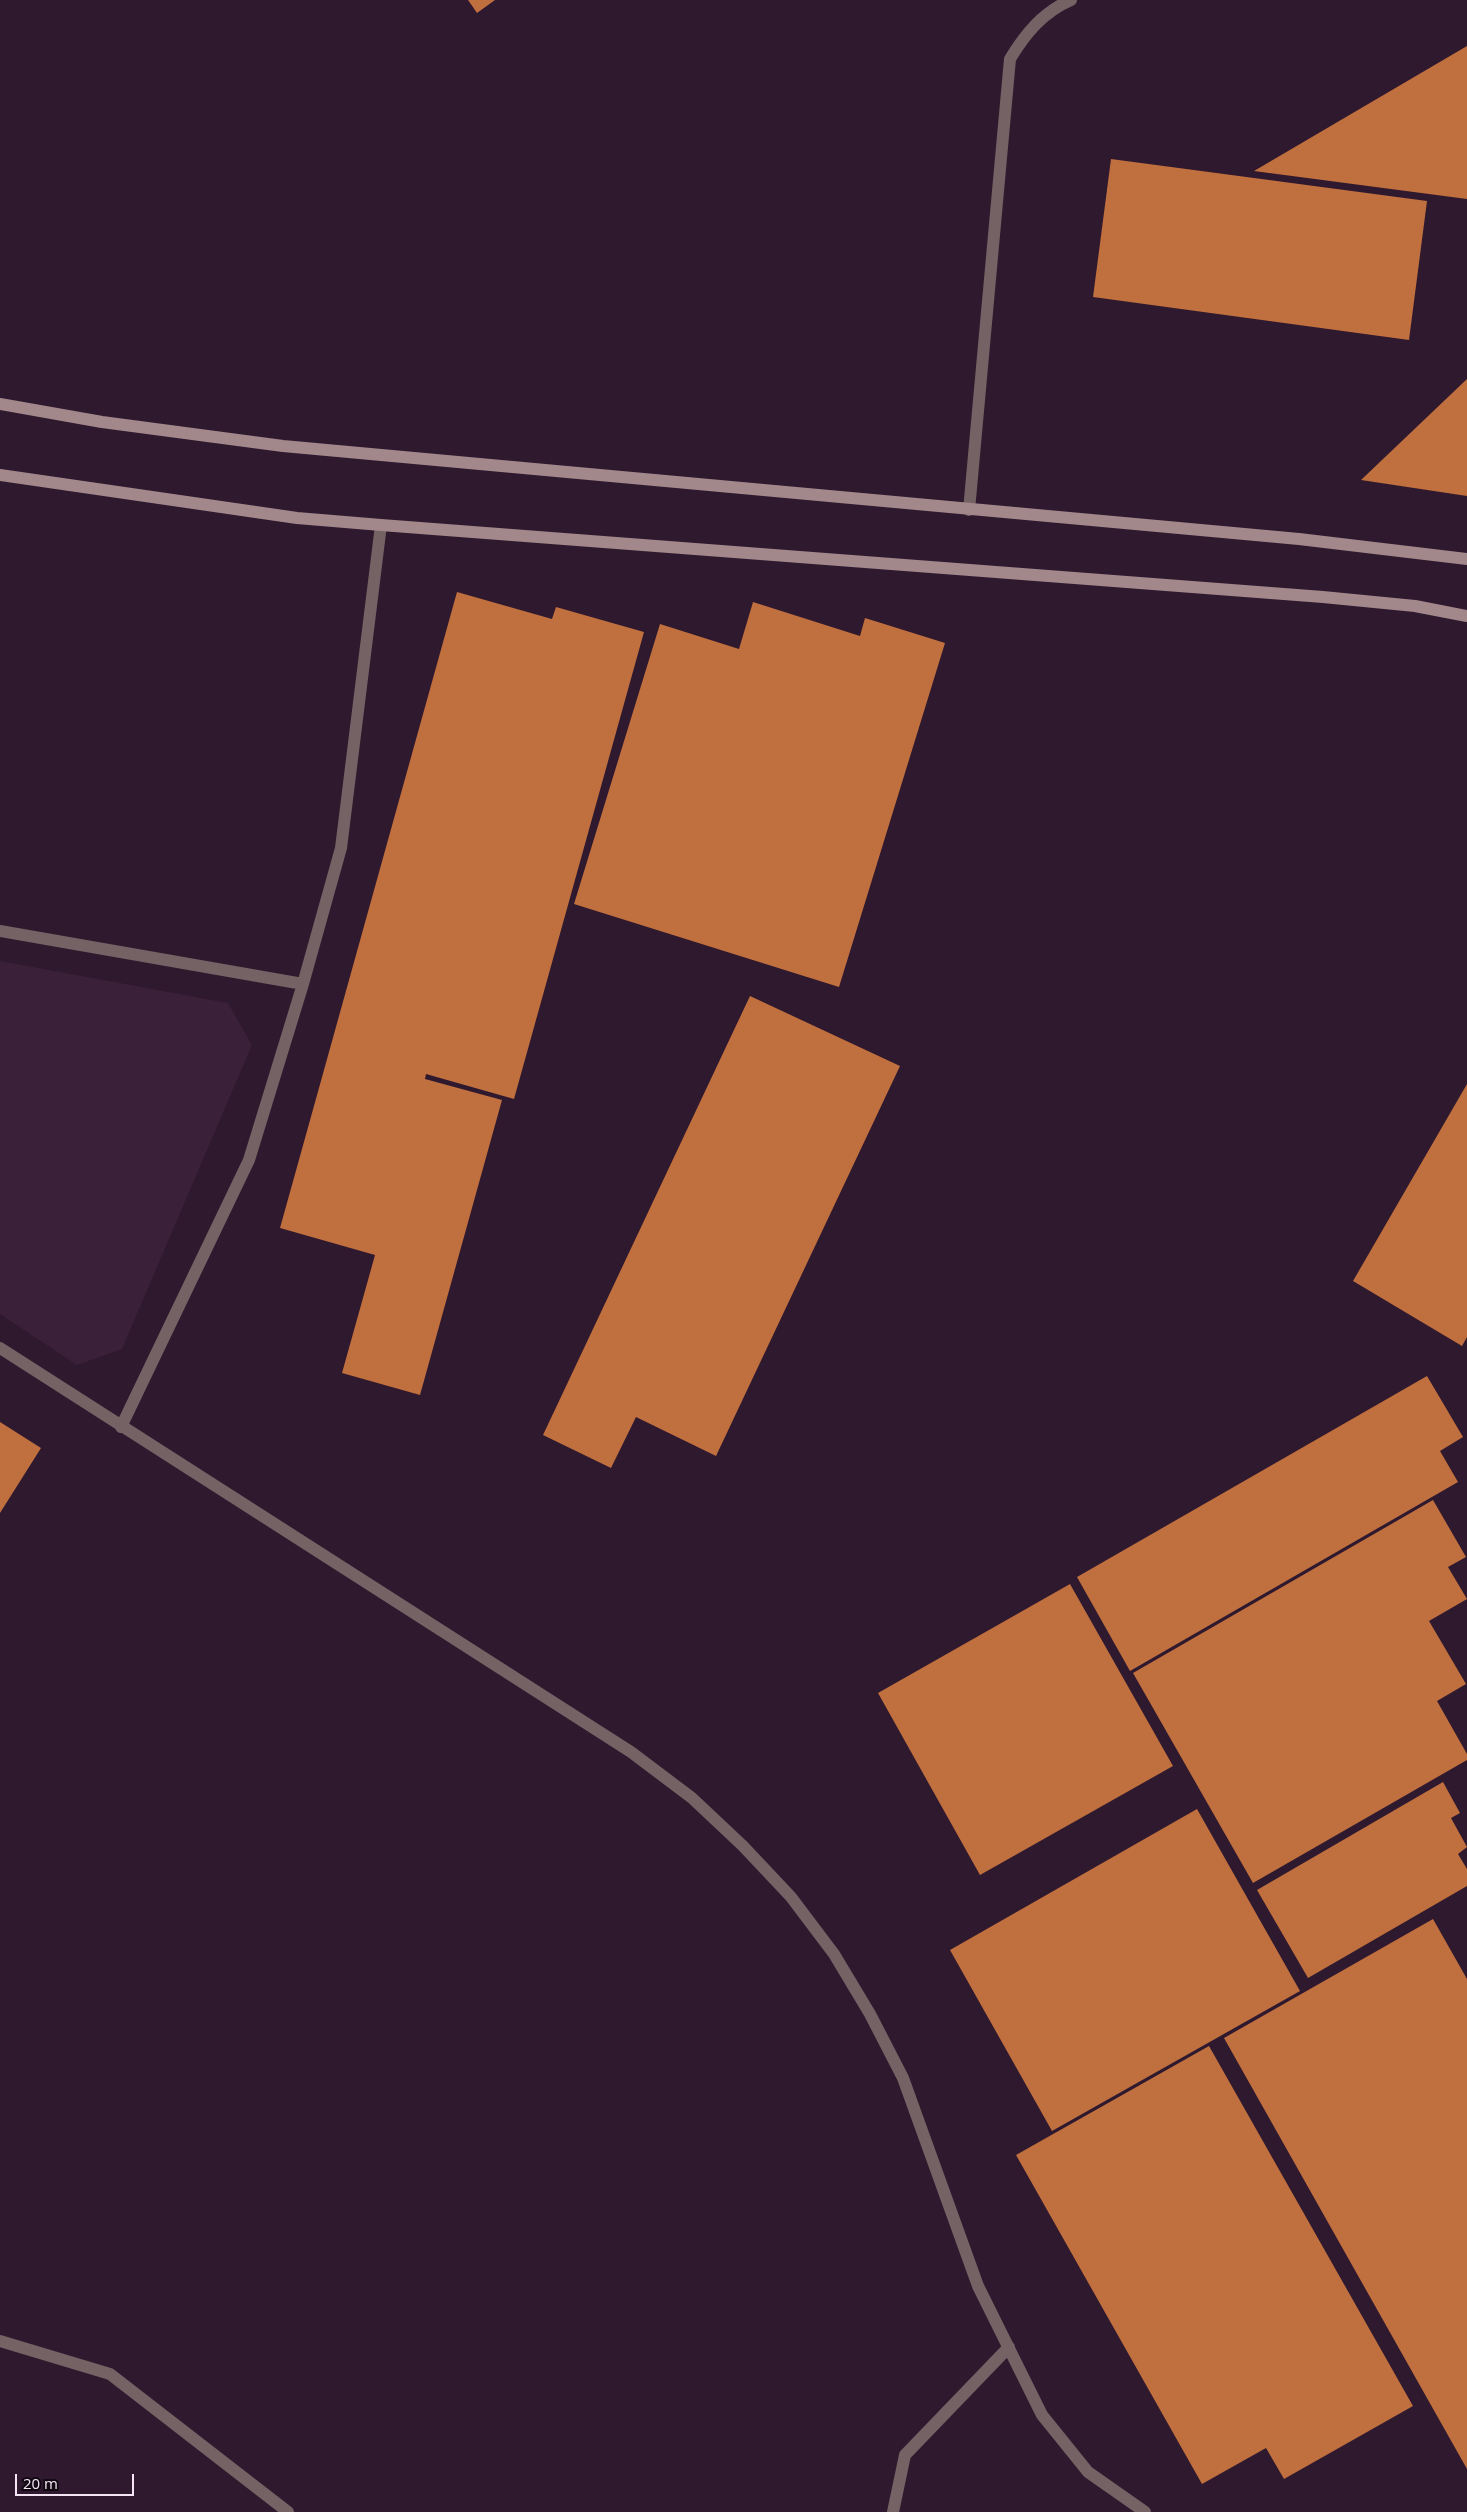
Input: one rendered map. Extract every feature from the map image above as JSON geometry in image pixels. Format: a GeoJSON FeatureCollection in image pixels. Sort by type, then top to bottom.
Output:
{"type":"FeatureCollection","features":[{"type":"Feature","properties":{"kind":"street"},"geometry":{"type":"LineString","coordinates":[[969,510],[1010,59],[1034,25],[1050,12],[1071,0]]}},
{"type":"Feature","properties":{"kind":"street"},"geometry":{"type":"LineString","coordinates":[[0,404],[102,422],[283,446],[1299,539],[1467,559]]}},
{"type":"Feature","properties":{"kind":"street"},"geometry":{"type":"LineString","coordinates":[[0,475],[297,518],[381,526],[1323,597],[1416,606],[1467,616]]}},
{"type":"Feature","properties":{"kind":"street"},"geometry":{"type":"LineString","coordinates":[[121,1427],[249,1160],[303,984],[341,848],[381,526]]}},
{"type":"Feature","properties":{"kind":"street"},"geometry":{"type":"LineString","coordinates":[[0,931],[303,984]]}},
{"type":"Feature","properties":{"kind":"street"},"geometry":{"type":"LineString","coordinates":[[0,1348],[631,1752],[692,1798],[743,1846],[796,1904],[834,1954],[870,2014],[903,2078],[978,2286],[1042,2415],[1088,2472],[1145,2512]]}},
{"type":"Feature","properties":{"kind":"street"},"geometry":{"type":"LineString","coordinates":[[0,2341],[110,2374],[288,2512]]}},
{"type":"Feature","properties":{"kind":"street"},"geometry":{"type":"LineString","coordinates":[[893,2512],[905,2455],[1009,2347]]}},
{"type":"Feature","properties":{"kind":"shaded area"},"geometry":{"type":"Polygon","coordinates":[[[0,961],[228,1003],[252,1045],[122,1349],[77,1365],[0,1314],[0,961]]]}},
{"type":"Feature","properties":{"kind":"building"},"geometry":{"type":"Polygon","coordinates":[[[468,0],[495,0],[477,13],[468,0]]]}},
{"type":"Feature","properties":{"kind":"building"},"geometry":{"type":"Polygon","coordinates":[[[1467,46],[1467,199],[1254,171],[1467,46]]]}},
{"type":"Feature","properties":{"kind":"building"},"geometry":{"type":"Polygon","coordinates":[[[1111,159],[1427,201],[1409,340],[1093,297],[1111,159]]]}},
{"type":"Feature","properties":{"kind":"building"},"geometry":{"type":"Polygon","coordinates":[[[1467,379],[1467,496],[1361,480],[1467,379]]]}},
{"type":"Feature","properties":{"kind":"building"},"geometry":{"type":"Polygon","coordinates":[[[457,592],[552,619],[556,607],[644,632],[514,1099],[426,1074],[425,1079],[502,1100],[420,1395],[342,1373],[375,1255],[280,1228],[457,592]]]}},
{"type":"Feature","properties":{"kind":"building"},"geometry":{"type":"Polygon","coordinates":[[[753,602],[860,636],[865,618],[945,643],[839,987],[574,904],[660,624],[739,649],[753,602]]]}},
{"type":"Feature","properties":{"kind":"building"},"geometry":{"type":"Polygon","coordinates":[[[750,996],[900,1066],[716,1456],[636,1417],[611,1468],[543,1435],[750,996]]]}},
{"type":"Feature","properties":{"kind":"building"},"geometry":{"type":"Polygon","coordinates":[[[1467,1084],[1467,1337],[1462,1346],[1353,1281],[1467,1084]]]}},
{"type":"Feature","properties":{"kind":"building"},"geometry":{"type":"Polygon","coordinates":[[[1427,1376],[1463,1437],[1440,1451],[1458,1482],[1130,1671],[1077,1577],[1427,1376]]]}},
{"type":"Feature","properties":{"kind":"building"},"geometry":{"type":"Polygon","coordinates":[[[0,1422],[41,1448],[0,1513],[0,1422]]]}},
{"type":"Feature","properties":{"kind":"building"},"geometry":{"type":"Polygon","coordinates":[[[1433,1500],[1466,1557],[1448,1567],[1467,1599],[1429,1621],[1466,1684],[1437,1701],[1467,1754],[1467,1760],[1253,1883],[1133,1673],[1433,1500]]]}},
{"type":"Feature","properties":{"kind":"building"},"geometry":{"type":"Polygon","coordinates":[[[1070,1584],[1173,1766],[980,1875],[878,1693],[1070,1584]]]}},
{"type":"Feature","properties":{"kind":"building"},"geometry":{"type":"Polygon","coordinates":[[[1443,1782],[1460,1813],[1451,1818],[1467,1847],[1458,1854],[1467,1869],[1467,1886],[1308,1978],[1257,1890],[1443,1782]]]}},
{"type":"Feature","properties":{"kind":"building"},"geometry":{"type":"Polygon","coordinates":[[[1197,1809],[1300,1991],[1052,2131],[950,1950],[1197,1809]]]}},
{"type":"Feature","properties":{"kind":"building"},"geometry":{"type":"Polygon","coordinates":[[[1433,1919],[1467,1979],[1467,2469],[1224,2038],[1433,1919]]]}},
{"type":"Feature","properties":{"kind":"building"},"geometry":{"type":"Polygon","coordinates":[[[1209,2046],[1413,2406],[1284,2479],[1266,2448],[1202,2484],[1016,2155],[1209,2046]]]}}]}
